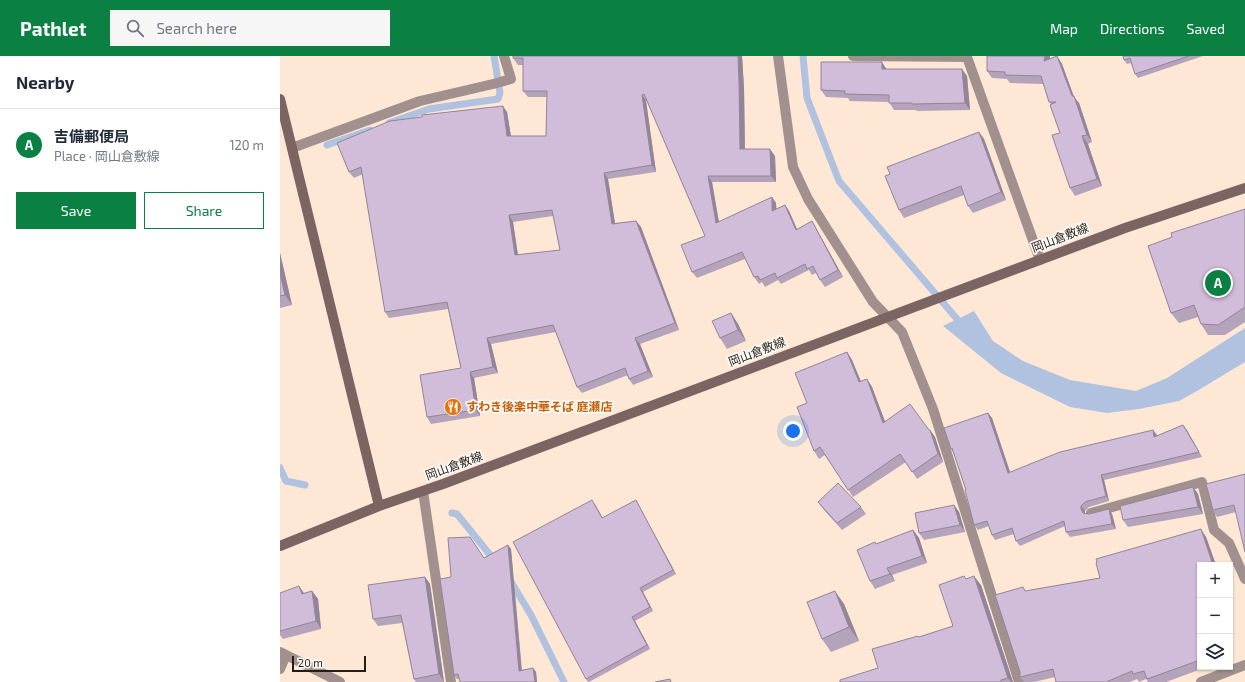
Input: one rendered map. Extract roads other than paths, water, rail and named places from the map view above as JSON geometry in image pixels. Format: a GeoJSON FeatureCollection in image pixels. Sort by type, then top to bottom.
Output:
{"type":"FeatureCollection","features":[{"type":"Feature","properties":{"kind":"main road"},"geometry":{"type":"LineString","coordinates":[[280,99],[379,506]]}},
{"type":"Feature","properties":{"kind":"main road","name":"岡山倉敷線"},"geometry":{"type":"LineString","coordinates":[[280,546],[379,506],[423,491],[1125,228],[1245,188]]}},
{"type":"Feature","properties":{"kind":"street"},"geometry":{"type":"LineString","coordinates":[[292,148],[420,101],[510,79],[504,56]]}},
{"type":"Feature","properties":{"kind":"street"},"geometry":{"type":"LineString","coordinates":[[778,56],[793,167],[808,199],[873,302],[902,332],[933,409],[1020,682]]}},
{"type":"Feature","properties":{"kind":"street"},"geometry":{"type":"LineString","coordinates":[[853,56],[968,57],[1040,260]]}},
{"type":"Feature","properties":{"kind":"street"},"geometry":{"type":"LineString","coordinates":[[1091,513],[1202,482],[1214,530],[1229,543],[1245,579]]}},
{"type":"Feature","properties":{"kind":"street"},"geometry":{"type":"LineString","coordinates":[[423,491],[451,682]]}},
{"type":"Feature","properties":{"kind":"street"},"geometry":{"type":"LineString","coordinates":[[280,669],[283,654],[340,682]]}},
{"type":"Feature","properties":{"kind":"street"},"geometry":{"type":"LineString","coordinates":[[1201,682],[1245,665]]}},
{"type":"Feature","properties":{"kind":"water"},"geometry":{"type":"Polygon","coordinates":[[[974,311],[993,341],[1023,361],[1070,380],[1136,391],[1167,378],[1245,328],[1245,362],[1179,401],[1139,409],[1107,413],[1070,407],[1001,373],[943,326],[974,311]]]}},
{"type":"Feature","properties":{"kind":"waterway"},"geometry":{"type":"LineString","coordinates":[[389,123],[429,109],[498,99],[500,93],[494,56]]}},
{"type":"Feature","properties":{"kind":"waterway"},"geometry":{"type":"LineString","coordinates":[[803,56],[807,98],[839,181],[963,326]]}},
{"type":"Feature","properties":{"kind":"waterway"},"geometry":{"type":"LineString","coordinates":[[327,145],[370,130]]}},
{"type":"Feature","properties":{"kind":"waterway"},"geometry":{"type":"LineString","coordinates":[[280,468],[286,481],[305,485]]}},
{"type":"Feature","properties":{"kind":"waterway"},"geometry":{"type":"LineString","coordinates":[[452,513],[457,514],[495,561]]}},
{"type":"Feature","properties":{"kind":"waterway"},"geometry":{"type":"LineString","coordinates":[[510,580],[531,615],[564,682]]}},
{"type":"Feature","properties":{"kind":"place","name":"吉備郵便局"},"geometry":{"type":"Point","coordinates":[1218,283]}},
{"type":"Feature","properties":{"kind":"place","name":"すわき後楽中華そば 庭瀬店"},"geometry":{"type":"Point","coordinates":[453,407]}}]}
